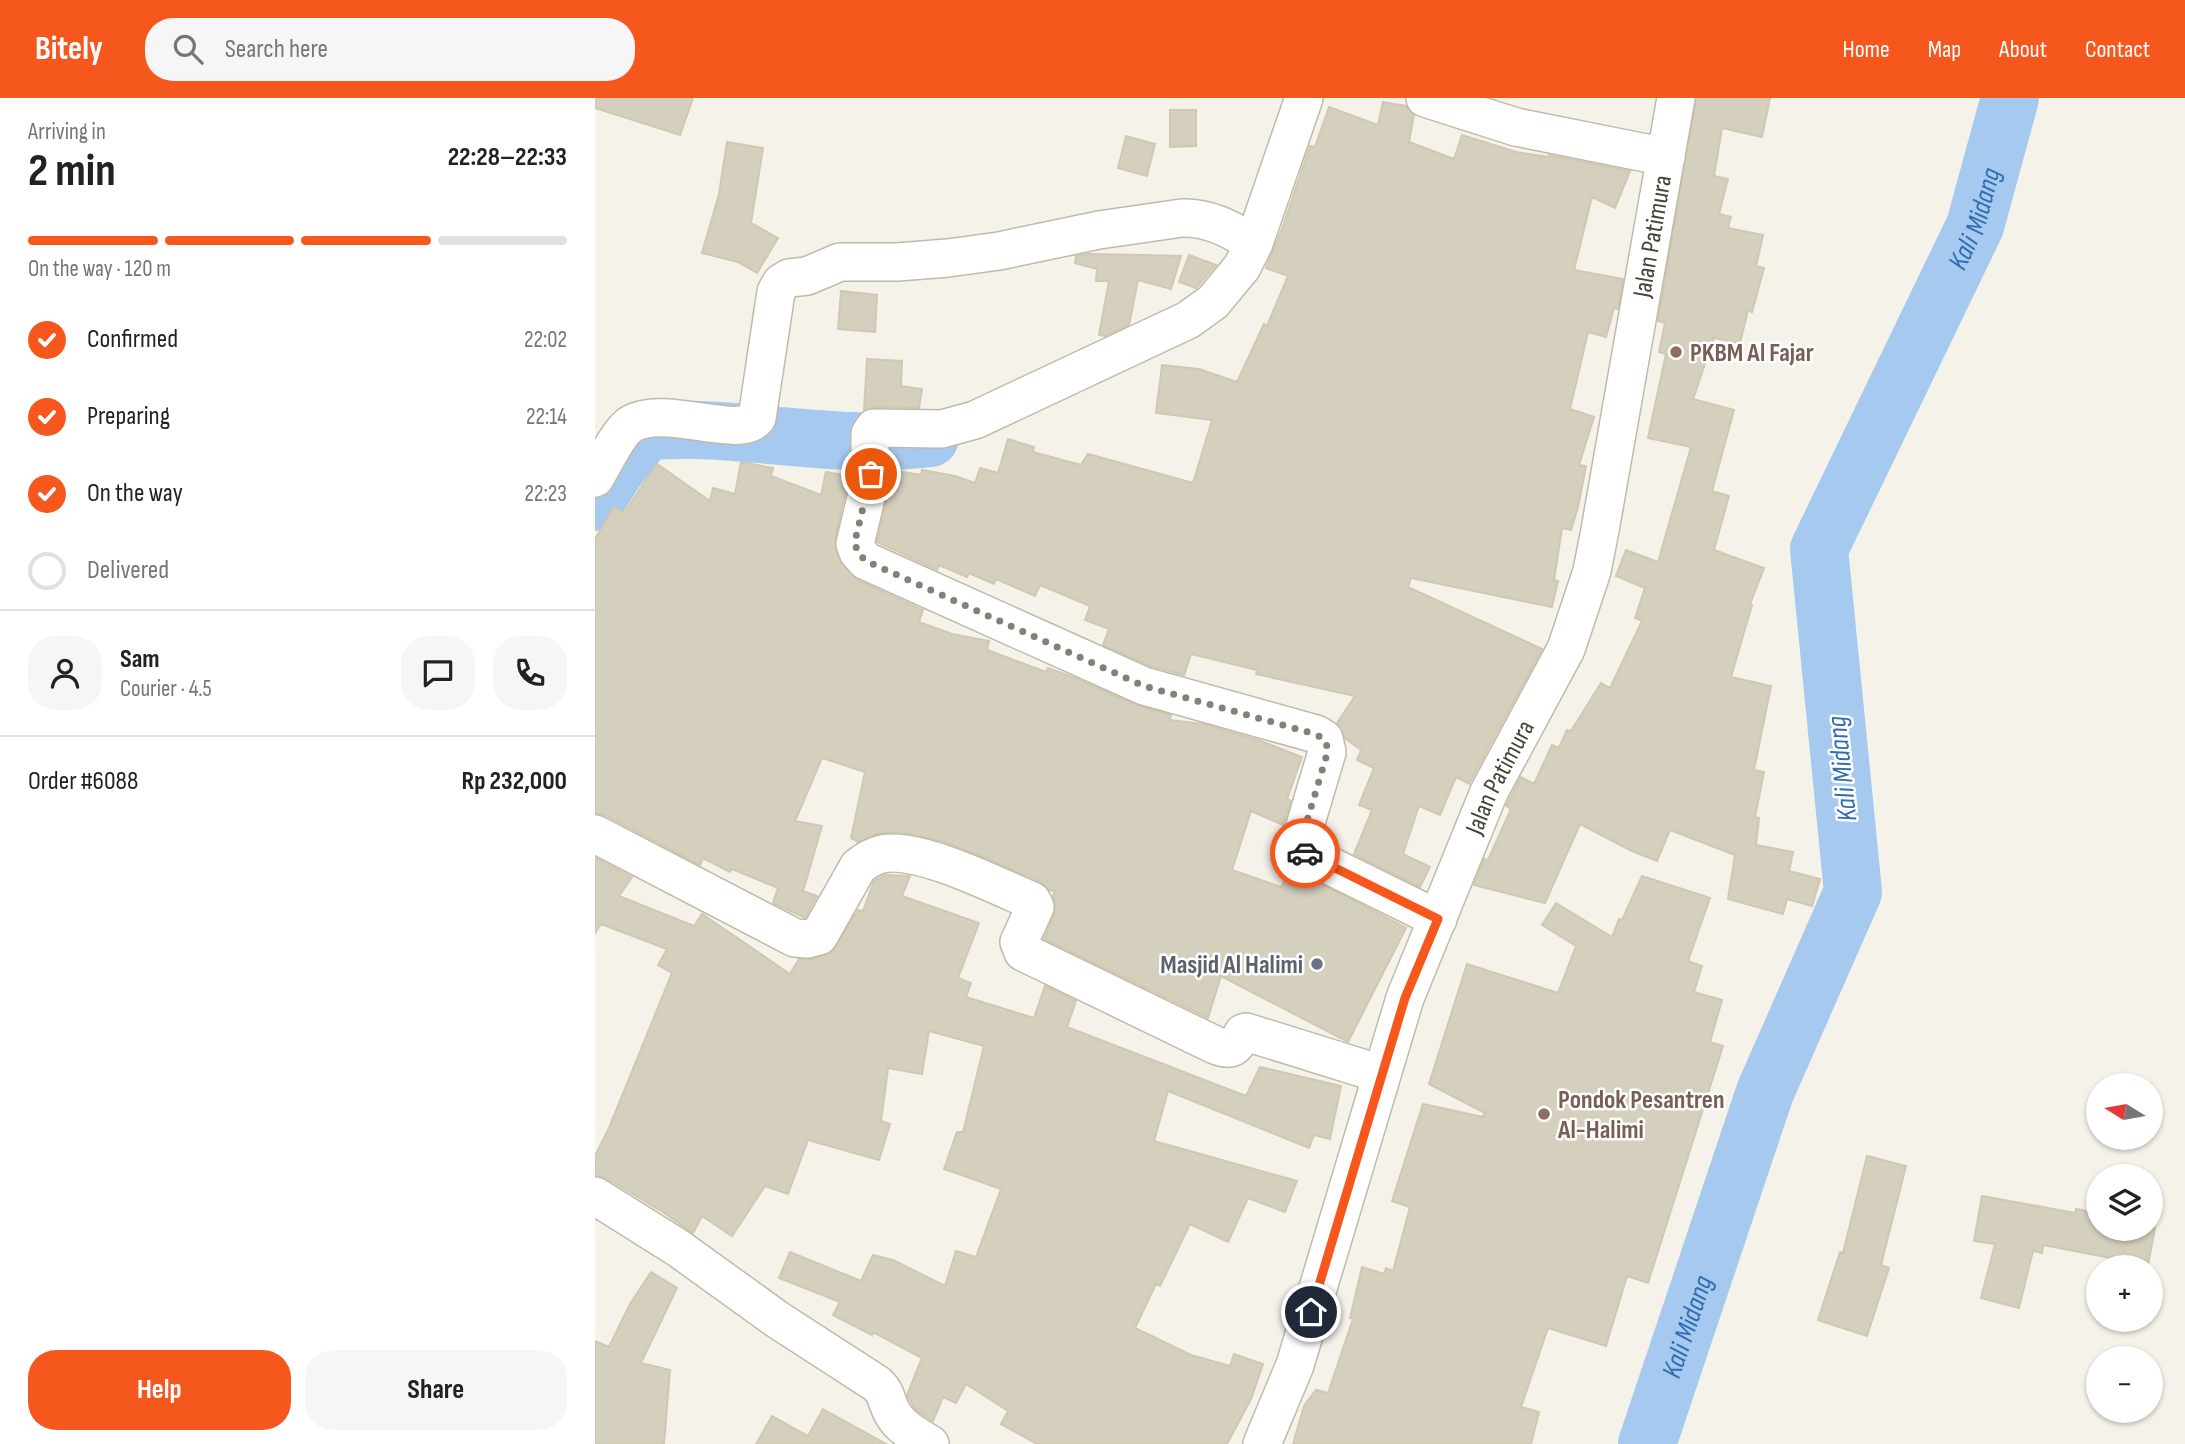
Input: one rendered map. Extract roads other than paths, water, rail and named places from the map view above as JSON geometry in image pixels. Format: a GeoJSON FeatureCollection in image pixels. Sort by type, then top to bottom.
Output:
{"type":"FeatureCollection","features":[{"type":"Feature","properties":{"kind":"street"},"geometry":{"type":"LineString","coordinates":[[1304,98],[1254,243],[1242,267],[1213,302],[1188,320],[975,420],[942,429],[874,428],[870,434],[871,474],[855,541],[857,552],[866,561],[1144,686],[1315,734],[1324,739],[1327,752],[1302,836],[1303,849],[1310,856],[1438,919]]}},
{"type":"Feature","properties":{"kind":"street"},"geometry":{"type":"LineString","coordinates":[[1425,98],[1528,130],[1666,157]]}},
{"type":"Feature","properties":{"kind":"street","name":"Jalan Patimura"},"geometry":{"type":"LineString","coordinates":[[1262,1444],[1295,1365],[1405,998],[1489,792],[1566,649],[1592,571],[1676,98]]}},
{"type":"Feature","properties":{"kind":"street"},"geometry":{"type":"LineString","coordinates":[[595,478],[628,425],[641,420],[682,418],[736,427],[754,423],[757,418],[776,292],[781,283],[789,278],[807,276],[840,262],[897,262],[948,258],[999,251],[1099,230],[1182,218],[1206,219],[1254,243]]}},
{"type":"Feature","properties":{"kind":"street"},"geometry":{"type":"LineString","coordinates":[[595,834],[795,938],[807,939],[819,936],[858,867],[867,860],[882,854],[903,853],[930,859],[1033,901],[1035,906],[1019,942],[1023,952],[1227,1051],[1236,1047],[1243,1033],[1247,1032],[1381,1074]]}},
{"type":"Feature","properties":{"kind":"street"},"geometry":{"type":"LineString","coordinates":[[595,1196],[678,1248],[778,1320],[866,1376],[886,1394],[896,1419],[930,1444]]}},
{"type":"Feature","properties":{"kind":"waterway","name":"Kali Midang"},"geometry":{"type":"LineString","coordinates":[[1647,1444],[1765,1092],[1853,892],[1819,549],[1975,226],[2010,98]]}},
{"type":"Feature","properties":{"kind":"waterway"},"geometry":{"type":"LineString","coordinates":[[595,502],[646,431],[700,430],[872,441],[930,438]]}},
{"type":"Feature","properties":{"kind":"place","name":"PKBM Al Fajar"},"geometry":{"type":"Point","coordinates":[1676,352]}},
{"type":"Feature","properties":{"kind":"place","name":"Masjid Al Halimi"},"geometry":{"type":"Point","coordinates":[1317,964]}},
{"type":"Feature","properties":{"kind":"place","name":"Pondok Pesantren Al-Halimi"},"geometry":{"type":"Point","coordinates":[1544,1114]}}]}
